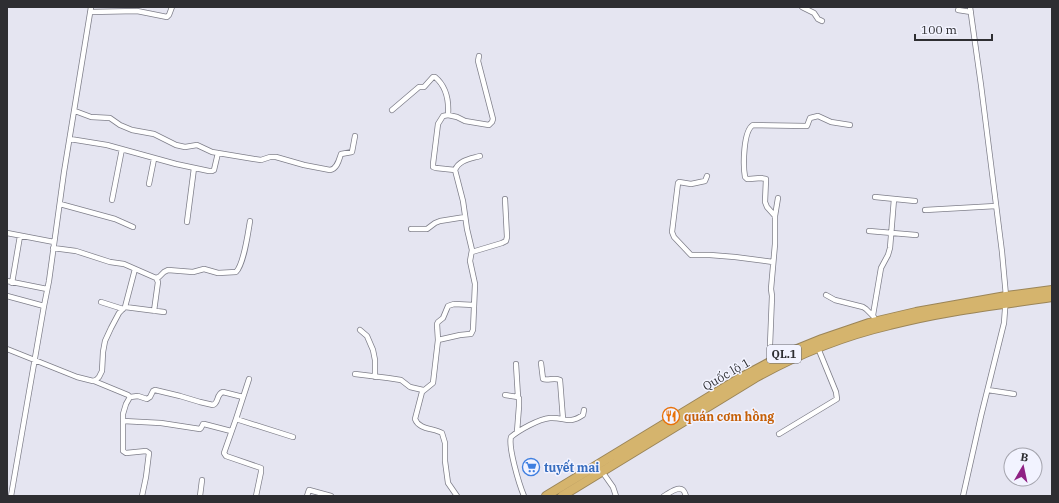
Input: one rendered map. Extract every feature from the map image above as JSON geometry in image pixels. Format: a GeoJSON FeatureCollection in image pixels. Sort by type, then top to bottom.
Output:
{"type":"FeatureCollection","features":[{"type":"Feature","properties":{"kind":"highway","name":"Quốc lộ 1"},"geometry":{"type":"LineString","coordinates":[[546,496],[600,468],[788,360],[858,334],[895,323],[1052,290]]}},
{"type":"Feature","properties":{"kind":"highway","name":"Quốc lộ 1"},"geometry":{"type":"LineString","coordinates":[[562,496],[600,468],[729,385],[785,354],[875,318],[1006,300],[1052,297]]}},
{"type":"Feature","properties":{"kind":"street"},"geometry":{"type":"LineString","coordinates":[[11,496],[49,281],[64,172],[91,10],[137,11],[167,17],[172,7]]}},
{"type":"Feature","properties":{"kind":"street"},"geometry":{"type":"LineString","coordinates":[[802,7],[814,13],[817,18],[822,21]]}},
{"type":"Feature","properties":{"kind":"street"},"geometry":{"type":"LineString","coordinates":[[958,10],[971,10],[981,81],[1006,300],[1004,322],[963,496]]}},
{"type":"Feature","properties":{"kind":"street"},"geometry":{"type":"LineString","coordinates":[[455,170],[436,168],[433,166],[438,124],[443,116],[448,115],[465,121],[489,125],[493,119],[478,60],[479,56]]}},
{"type":"Feature","properties":{"kind":"street"},"geometry":{"type":"LineString","coordinates":[[392,110],[419,87],[424,87],[433,77],[435,77],[439,80],[448,99],[448,115]]}},
{"type":"Feature","properties":{"kind":"street"},"geometry":{"type":"LineString","coordinates":[[74,111],[91,117],[110,118],[132,130],[154,134],[176,145],[185,147],[197,145],[208,151],[261,160],[276,157],[304,165],[332,170],[336,167],[341,154],[352,152],[355,136]]}},
{"type":"Feature","properties":{"kind":"street"},"geometry":{"type":"LineString","coordinates":[[775,216],[767,207],[765,202],[766,179],[747,179],[745,177],[744,147],[751,127],[754,125],[807,126],[810,118],[818,116],[831,122],[850,125]]}},
{"type":"Feature","properties":{"kind":"street"},"geometry":{"type":"LineString","coordinates":[[70,139],[102,144],[154,159],[212,171],[214,170],[218,153]]}},
{"type":"Feature","properties":{"kind":"street"},"geometry":{"type":"LineString","coordinates":[[112,200],[122,150]]}},
{"type":"Feature","properties":{"kind":"street"},"geometry":{"type":"LineString","coordinates":[[438,340],[471,334],[473,330],[475,284],[470,261],[472,247],[455,170],[456,166],[461,162],[480,156]]}},
{"type":"Feature","properties":{"kind":"street"},"geometry":{"type":"LineString","coordinates":[[149,184],[154,159]]}},
{"type":"Feature","properties":{"kind":"street"},"geometry":{"type":"LineString","coordinates":[[187,222],[194,168]]}},
{"type":"Feature","properties":{"kind":"street"},"geometry":{"type":"LineString","coordinates":[[707,176],[705,181],[691,184],[681,182],[678,183],[672,232],[674,237],[692,255],[735,257],[773,262]]}},
{"type":"Feature","properties":{"kind":"street"},"geometry":{"type":"LineString","coordinates":[[875,197],[915,201]]}},
{"type":"Feature","properties":{"kind":"street"},"geometry":{"type":"LineString","coordinates":[[773,360],[770,346],[771,290],[775,216],[778,198]]}},
{"type":"Feature","properties":{"kind":"street"},"geometry":{"type":"LineString","coordinates":[[472,252],[502,244],[506,241],[505,199]]}},
{"type":"Feature","properties":{"kind":"street"},"geometry":{"type":"LineString","coordinates":[[875,318],[881,268],[889,252],[894,199]]}},
{"type":"Feature","properties":{"kind":"street"},"geometry":{"type":"LineString","coordinates":[[60,204],[115,219],[133,226]]}},
{"type":"Feature","properties":{"kind":"street"},"geometry":{"type":"LineString","coordinates":[[925,210],[996,206]]}},
{"type":"Feature","properties":{"kind":"street"},"geometry":{"type":"LineString","coordinates":[[411,229],[427,229],[440,221],[465,216]]}},
{"type":"Feature","properties":{"kind":"street"},"geometry":{"type":"LineString","coordinates":[[156,278],[168,270],[192,272],[204,269],[218,273],[236,272],[243,254],[250,221]]}},
{"type":"Feature","properties":{"kind":"street"},"geometry":{"type":"LineString","coordinates":[[869,231],[916,235]]}},
{"type":"Feature","properties":{"kind":"street"},"geometry":{"type":"LineString","coordinates":[[7,233],[54,242]]}},
{"type":"Feature","properties":{"kind":"street"},"geometry":{"type":"LineString","coordinates":[[12,283],[20,236]]}},
{"type":"Feature","properties":{"kind":"street"},"geometry":{"type":"LineString","coordinates":[[54,248],[76,251],[110,262],[124,264],[156,278],[158,282],[154,311]]}},
{"type":"Feature","properties":{"kind":"street"},"geometry":{"type":"LineString","coordinates":[[94,381],[99,378],[102,371],[105,341],[119,313],[124,308],[135,269]]}},
{"type":"Feature","properties":{"kind":"street"},"geometry":{"type":"LineString","coordinates":[[7,281],[47,290]]}},
{"type":"Feature","properties":{"kind":"street"},"geometry":{"type":"LineString","coordinates":[[826,295],[835,300],[863,307],[875,318]]}},
{"type":"Feature","properties":{"kind":"street"},"geometry":{"type":"LineString","coordinates":[[7,296],[44,306]]}},
{"type":"Feature","properties":{"kind":"street"},"geometry":{"type":"LineString","coordinates":[[101,302],[124,308],[164,312]]}},
{"type":"Feature","properties":{"kind":"street"},"geometry":{"type":"LineString","coordinates":[[457,496],[448,483],[445,443],[442,433],[423,427],[415,420],[423,390],[433,383],[438,340],[438,322],[443,318],[448,306],[454,304],[474,305]]}},
{"type":"Feature","properties":{"kind":"street"},"geometry":{"type":"LineString","coordinates":[[360,330],[367,336],[373,350],[375,360],[375,376]]}},
{"type":"Feature","properties":{"kind":"street"},"geometry":{"type":"LineString","coordinates":[[779,434],[837,399],[836,392],[818,348]]}},
{"type":"Feature","properties":{"kind":"street"},"geometry":{"type":"LineString","coordinates":[[7,349],[130,396],[148,398],[155,390],[211,405],[216,404],[220,394],[223,392],[243,396]]}},
{"type":"Feature","properties":{"kind":"street"},"geometry":{"type":"LineString","coordinates":[[516,364],[519,406],[516,432]]}},
{"type":"Feature","properties":{"kind":"street"},"geometry":{"type":"LineString","coordinates":[[541,364],[542,379],[560,380],[563,419]]}},
{"type":"Feature","properties":{"kind":"street"},"geometry":{"type":"LineString","coordinates":[[355,374],[401,380],[410,387],[423,390]]}},
{"type":"Feature","properties":{"kind":"street"},"geometry":{"type":"LineString","coordinates":[[249,378],[225,449],[225,455],[261,468],[256,496]]}},
{"type":"Feature","properties":{"kind":"street"},"geometry":{"type":"LineString","coordinates":[[988,390],[1014,394]]}},
{"type":"Feature","properties":{"kind":"street"},"geometry":{"type":"LineString","coordinates":[[130,396],[123,412],[123,451],[126,453],[146,451],[148,453],[146,477],[142,496]]}},
{"type":"Feature","properties":{"kind":"street"},"geometry":{"type":"LineString","coordinates":[[505,396],[518,397]]}},
{"type":"Feature","properties":{"kind":"street"},"geometry":{"type":"LineString","coordinates":[[524,496],[520,485],[510,436],[546,419],[558,418],[573,420],[581,416],[584,410]]}},
{"type":"Feature","properties":{"kind":"street"},"geometry":{"type":"LineString","coordinates":[[236,419],[293,437]]}},
{"type":"Feature","properties":{"kind":"street"},"geometry":{"type":"LineString","coordinates":[[123,421],[161,423],[200,429],[203,424],[206,424],[231,431]]}},
{"type":"Feature","properties":{"kind":"street"},"geometry":{"type":"LineString","coordinates":[[600,468],[611,484],[616,496]]}},
{"type":"Feature","properties":{"kind":"street"},"geometry":{"type":"LineString","coordinates":[[200,496],[202,480]]}},
{"type":"Feature","properties":{"kind":"street"},"geometry":{"type":"LineString","coordinates":[[664,496],[674,490],[680,489],[683,490],[686,496]]}},
{"type":"Feature","properties":{"kind":"street"},"geometry":{"type":"LineString","coordinates":[[307,496],[310,490],[331,496]]}},
{"type":"Feature","properties":{"kind":"place","name":"quán cơm hồng"},"geometry":{"type":"Point","coordinates":[671,416]}},
{"type":"Feature","properties":{"kind":"place","name":"tuyết mai"},"geometry":{"type":"Point","coordinates":[531,467]}}]}
